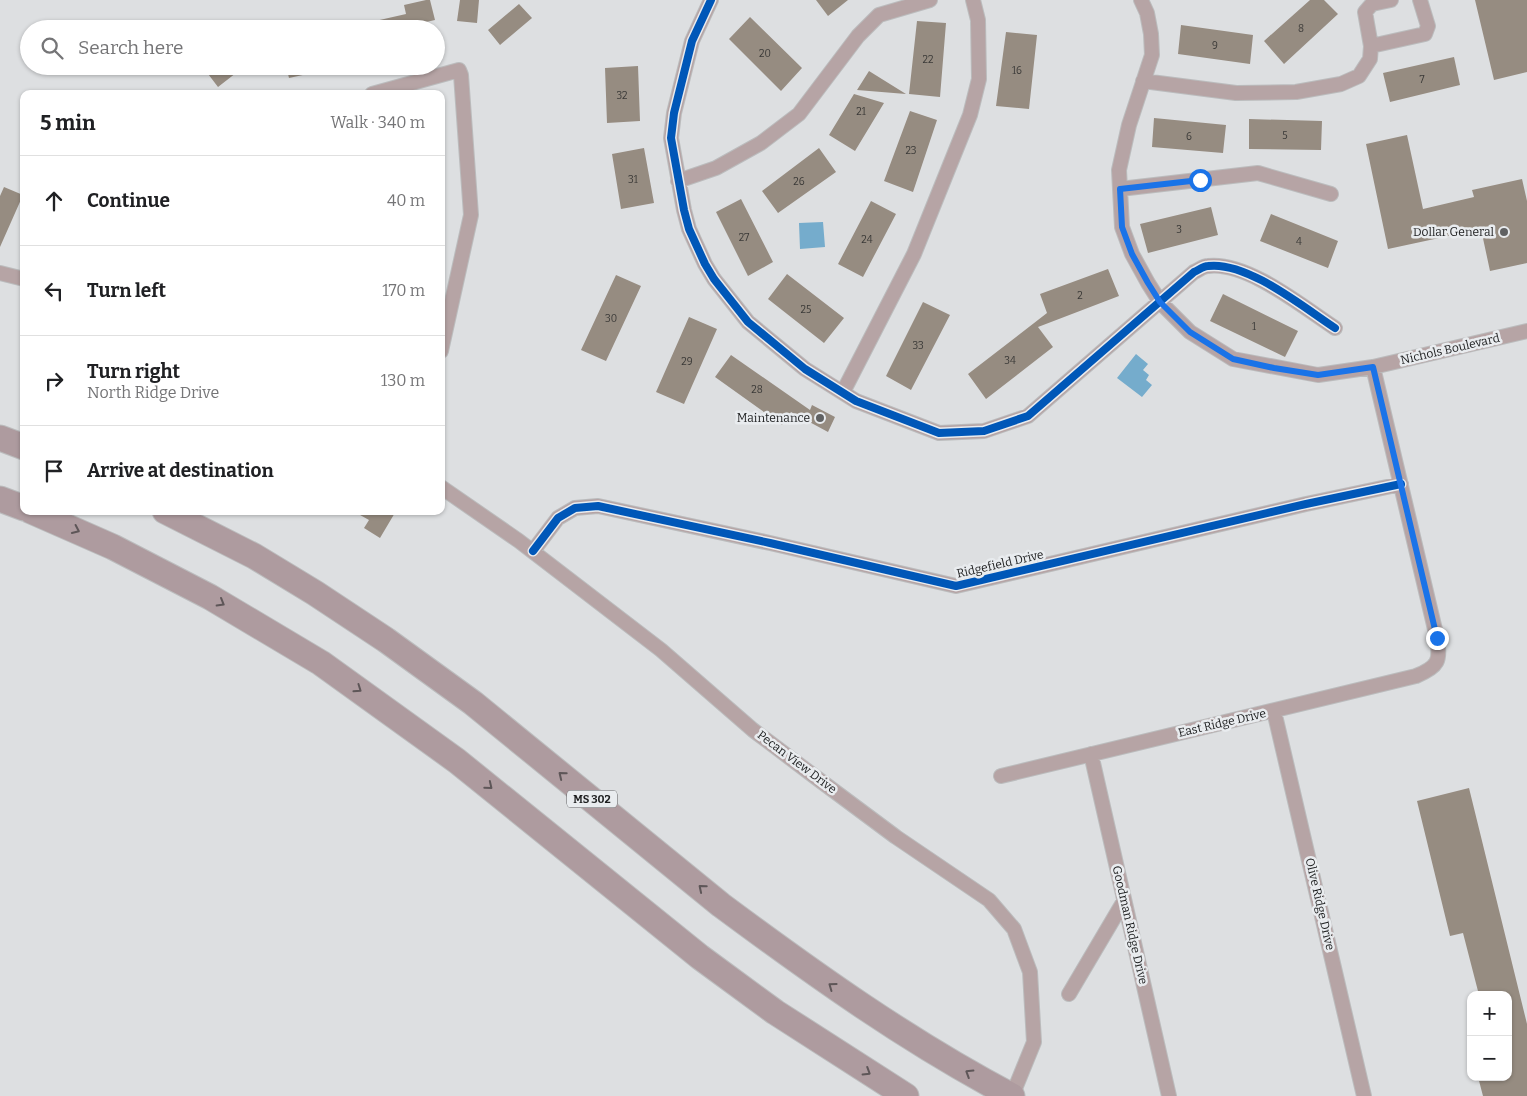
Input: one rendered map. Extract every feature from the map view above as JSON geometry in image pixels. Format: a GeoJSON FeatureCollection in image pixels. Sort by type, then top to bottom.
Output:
{"type":"FeatureCollection","features":[{"type":"Feature","properties":{"kind":"highway"},"geometry":{"type":"LineString","coordinates":[[0,438],[20,446]]}},
{"type":"Feature","properties":{"kind":"highway"},"geometry":{"type":"LineString","coordinates":[[0,499],[20,506]]}},
{"type":"Feature","properties":{"kind":"highway"},"geometry":{"type":"LineString","coordinates":[[40,515],[113,547],[210,597],[321,663],[457,761],[700,957],[774,1012],[906,1096]]}},
{"type":"Feature","properties":{"kind":"highway","name":"MS 302"},"geometry":{"type":"LineString","coordinates":[[173,515],[254,556],[315,593],[386,640],[473,703],[721,905],[763,936],[863,1006],[980,1079],[1012,1096]]}},
{"type":"Feature","properties":{"kind":"street"},"geometry":{"type":"LineString","coordinates":[[711,0],[692,41],[674,113],[671,138],[689,229],[705,264],[748,322],[805,369],[856,401],[940,433],[984,432],[1028,416],[1194,272],[1206,266],[1224,266],[1261,279],[1335,328]]}},
{"type":"Feature","properties":{"kind":"street"},"geometry":{"type":"LineString","coordinates":[[678,181],[716,168],[761,143],[799,114],[858,36],[879,15],[930,0]]}},
{"type":"Feature","properties":{"kind":"street"},"geometry":{"type":"LineString","coordinates":[[843,392],[914,254],[970,115],[979,79],[978,20],[973,0]]}},
{"type":"Feature","properties":{"kind":"street","name":"Nichols Boulevard"},"geometry":{"type":"LineString","coordinates":[[1141,0],[1147,13],[1152,55],[1129,125],[1119,170],[1122,227],[1132,254],[1160,302],[1190,332],[1233,359],[1318,375],[1373,367],[1527,330]]}},
{"type":"Feature","properties":{"kind":"street"},"geometry":{"type":"LineString","coordinates":[[1143,81],[1236,93],[1296,92],[1340,84],[1359,76],[1370,59],[1371,46],[1365,12],[1372,4],[1391,0]]}},
{"type":"Feature","properties":{"kind":"street"},"geometry":{"type":"LineString","coordinates":[[1371,46],[1425,34],[1428,26],[1420,0]]}},
{"type":"Feature","properties":{"kind":"street"},"geometry":{"type":"LineString","coordinates":[[445,74],[459,70],[461,75],[471,215],[445,333]]}},
{"type":"Feature","properties":{"kind":"street"},"geometry":{"type":"LineString","coordinates":[[386,90],[441,75]]}},
{"type":"Feature","properties":{"kind":"street"},"geometry":{"type":"LineString","coordinates":[[1120,189],[1258,173],[1331,194]]}},
{"type":"Feature","properties":{"kind":"street"},"geometry":{"type":"LineString","coordinates":[[0,273],[20,278]]}},
{"type":"Feature","properties":{"kind":"street"},"geometry":{"type":"LineString","coordinates":[[1373,367],[1401,484]]}},
{"type":"Feature","properties":{"kind":"street","name":"Ridgefield Drive"},"geometry":{"type":"LineString","coordinates":[[533,551],[558,518],[575,508],[598,506],[956,586],[1306,504],[1401,484]]}},
{"type":"Feature","properties":{"kind":"street","name":"East Ridge Drive"},"geometry":{"type":"LineString","coordinates":[[1002,776],[1274,711],[1427,672],[1438,661],[1440,653],[1401,484]]}},
{"type":"Feature","properties":{"kind":"street","name":"Pecan View Drive"},"geometry":{"type":"LineString","coordinates":[[445,490],[533,551],[661,650],[776,747],[896,837],[989,900],[1014,929],[1030,972],[1034,1042],[1012,1096]]}},
{"type":"Feature","properties":{"kind":"street","name":"Olive Ridge Drive"},"geometry":{"type":"LineString","coordinates":[[1274,711],[1364,1096]]}},
{"type":"Feature","properties":{"kind":"street","name":"Goodman Ridge Drive"},"geometry":{"type":"LineString","coordinates":[[1091,754],[1169,1096]]}},
{"type":"Feature","properties":{"kind":"street"},"geometry":{"type":"LineString","coordinates":[[1069,994],[1124,901]]}},
{"type":"Feature","properties":{"kind":"water"},"geometry":{"type":"Polygon","coordinates":[[[823,222],[825,247],[800,249],[799,223],[823,222]]]}},
{"type":"Feature","properties":{"kind":"water"},"geometry":{"type":"Polygon","coordinates":[[[1136,354],[1148,364],[1143,370],[1149,375],[1146,380],[1152,385],[1142,397],[1117,378],[1136,354]]]}},
{"type":"Feature","properties":{"kind":"building"},"geometry":{"type":"Polygon","coordinates":[[[430,0],[435,20],[380,20],[406,14],[404,5],[430,0]]]}},
{"type":"Feature","properties":{"kind":"building"},"geometry":{"type":"Polygon","coordinates":[[[460,0],[479,0],[477,23],[457,21],[460,0]]]}},
{"type":"Feature","properties":{"kind":"building"},"geometry":{"type":"Polygon","coordinates":[[[816,0],[848,0],[828,16],[816,0]]]}},
{"type":"Feature","properties":{"kind":"building"},"geometry":{"type":"Polygon","coordinates":[[[1310,0],[1324,0],[1338,14],[1284,64],[1264,41],[1310,0]]]}},
{"type":"Feature","properties":{"kind":"building"},"geometry":{"type":"Polygon","coordinates":[[[1475,0],[1527,0],[1527,72],[1494,80],[1475,0]]]}},
{"type":"Feature","properties":{"kind":"building"},"geometry":{"type":"Polygon","coordinates":[[[519,4],[532,18],[500,45],[488,30],[519,4]]]}},
{"type":"Feature","properties":{"kind":"building"},"geometry":{"type":"Polygon","coordinates":[[[750,17],[802,68],[781,91],[729,39],[750,17]]]}},
{"type":"Feature","properties":{"kind":"building"},"geometry":{"type":"Polygon","coordinates":[[[917,21],[946,23],[940,97],[909,94],[917,21]]]}},
{"type":"Feature","properties":{"kind":"building"},"geometry":{"type":"Polygon","coordinates":[[[1181,25],[1253,35],[1250,64],[1178,54],[1181,25]]]}},
{"type":"Feature","properties":{"kind":"building"},"geometry":{"type":"Polygon","coordinates":[[[1006,32],[1037,35],[1029,109],[996,106],[1006,32]]]}},
{"type":"Feature","properties":{"kind":"building"},"geometry":{"type":"Polygon","coordinates":[[[1454,57],[1460,85],[1390,102],[1383,73],[1454,57]]]}},
{"type":"Feature","properties":{"kind":"building"},"geometry":{"type":"Polygon","coordinates":[[[638,66],[640,121],[607,123],[605,68],[638,66]]]}},
{"type":"Feature","properties":{"kind":"building"},"geometry":{"type":"Polygon","coordinates":[[[869,71],[906,94],[857,90],[869,71]]]}},
{"type":"Feature","properties":{"kind":"building"},"geometry":{"type":"Polygon","coordinates":[[[209,75],[233,75],[218,87],[209,75]]]}},
{"type":"Feature","properties":{"kind":"building"},"geometry":{"type":"Polygon","coordinates":[[[288,75],[303,75],[289,78],[288,75]]]}},
{"type":"Feature","properties":{"kind":"building"},"geometry":{"type":"Polygon","coordinates":[[[854,94],[884,103],[855,151],[829,135],[854,94]]]}},
{"type":"Feature","properties":{"kind":"building"},"geometry":{"type":"Polygon","coordinates":[[[910,111],[937,120],[913,192],[884,181],[910,111]]]}},
{"type":"Feature","properties":{"kind":"building"},"geometry":{"type":"Polygon","coordinates":[[[1154,118],[1226,125],[1223,153],[1152,147],[1154,118]]]}},
{"type":"Feature","properties":{"kind":"building"},"geometry":{"type":"Polygon","coordinates":[[[1249,119],[1322,121],[1321,150],[1249,149],[1249,119]]]}},
{"type":"Feature","properties":{"kind":"building"},"geometry":{"type":"Polygon","coordinates":[[[1407,135],[1423,209],[1474,197],[1472,190],[1522,179],[1527,201],[1527,263],[1490,271],[1481,229],[1388,249],[1366,144],[1407,135]]]}},
{"type":"Feature","properties":{"kind":"building"},"geometry":{"type":"Polygon","coordinates":[[[644,148],[654,203],[621,209],[612,154],[644,148]]]}},
{"type":"Feature","properties":{"kind":"building"},"geometry":{"type":"Polygon","coordinates":[[[819,148],[836,172],[778,213],[762,191],[819,148]]]}},
{"type":"Feature","properties":{"kind":"building"},"geometry":{"type":"Polygon","coordinates":[[[4,187],[20,194],[20,202],[0,247],[0,196],[4,187]]]}},
{"type":"Feature","properties":{"kind":"building"},"geometry":{"type":"Polygon","coordinates":[[[741,199],[773,262],[748,276],[716,212],[741,199]]]}},
{"type":"Feature","properties":{"kind":"building"},"geometry":{"type":"Polygon","coordinates":[[[871,201],[896,214],[863,277],[838,264],[871,201]]]}},
{"type":"Feature","properties":{"kind":"building"},"geometry":{"type":"Polygon","coordinates":[[[1211,207],[1218,235],[1148,253],[1140,224],[1211,207]]]}},
{"type":"Feature","properties":{"kind":"building"},"geometry":{"type":"Polygon","coordinates":[[[1271,214],[1338,241],[1328,268],[1260,241],[1271,214]]]}},
{"type":"Feature","properties":{"kind":"building"},"geometry":{"type":"Polygon","coordinates":[[[1108,269],[1119,296],[1038,327],[1053,347],[986,399],[968,374],[1047,313],[1040,294],[1108,269]]]}},
{"type":"Feature","properties":{"kind":"building"},"geometry":{"type":"Polygon","coordinates":[[[787,274],[844,318],[824,343],[768,299],[787,274]]]}},
{"type":"Feature","properties":{"kind":"building"},"geometry":{"type":"Polygon","coordinates":[[[616,275],[641,286],[606,361],[581,350],[616,275]]]}},
{"type":"Feature","properties":{"kind":"building"},"geometry":{"type":"Polygon","coordinates":[[[1223,294],[1298,331],[1285,357],[1210,321],[1223,294]]]}},
{"type":"Feature","properties":{"kind":"building"},"geometry":{"type":"Polygon","coordinates":[[[923,302],[950,315],[911,390],[886,376],[923,302]]]}},
{"type":"Feature","properties":{"kind":"building"},"geometry":{"type":"Polygon","coordinates":[[[689,317],[717,329],[684,404],[656,392],[689,317]]]}},
{"type":"Feature","properties":{"kind":"building"},"geometry":{"type":"Polygon","coordinates":[[[731,355],[810,410],[812,405],[835,417],[828,432],[791,412],[782,425],[715,377],[731,355]]]}},
{"type":"Feature","properties":{"kind":"building"},"geometry":{"type":"Polygon","coordinates":[[[360,515],[394,515],[380,538],[364,528],[369,520],[360,515]]]}},
{"type":"Feature","properties":{"kind":"building"},"geometry":{"type":"Polygon","coordinates":[[[1469,788],[1527,1024],[1527,1096],[1483,1096],[1479,1081],[1512,1081],[1512,991],[1478,991],[1463,933],[1450,936],[1417,801],[1469,788]]]}},
{"type":"Feature","properties":{"kind":"cycle path"},"geometry":{"type":"LineString","coordinates":[[711,0],[692,41],[674,113],[671,138],[689,229],[714,279],[748,322],[805,369],[856,401],[939,433],[984,431],[1028,416],[1194,272],[1206,266],[1223,266],[1257,278],[1274,287],[1335,328]]}},
{"type":"Feature","properties":{"kind":"cycle path"},"geometry":{"type":"LineString","coordinates":[[533,551],[558,518],[575,508],[598,506],[956,586],[1306,504],[1401,484]]}},
{"type":"Feature","properties":{"kind":"place","name":"Dollar General"},"geometry":{"type":"Point","coordinates":[1504,232]}},
{"type":"Feature","properties":{"kind":"place","name":"Maintenance"},"geometry":{"type":"Point","coordinates":[820,418]}},
{"type":"Feature","properties":{"kind":"route"},"geometry":{"type":"LineString","coordinates":[[1200,180],[1120,189],[1122,227],[1132,254],[1160,302],[1190,332],[1233,359],[1318,375],[1373,367],[1437,638]]}}]}
